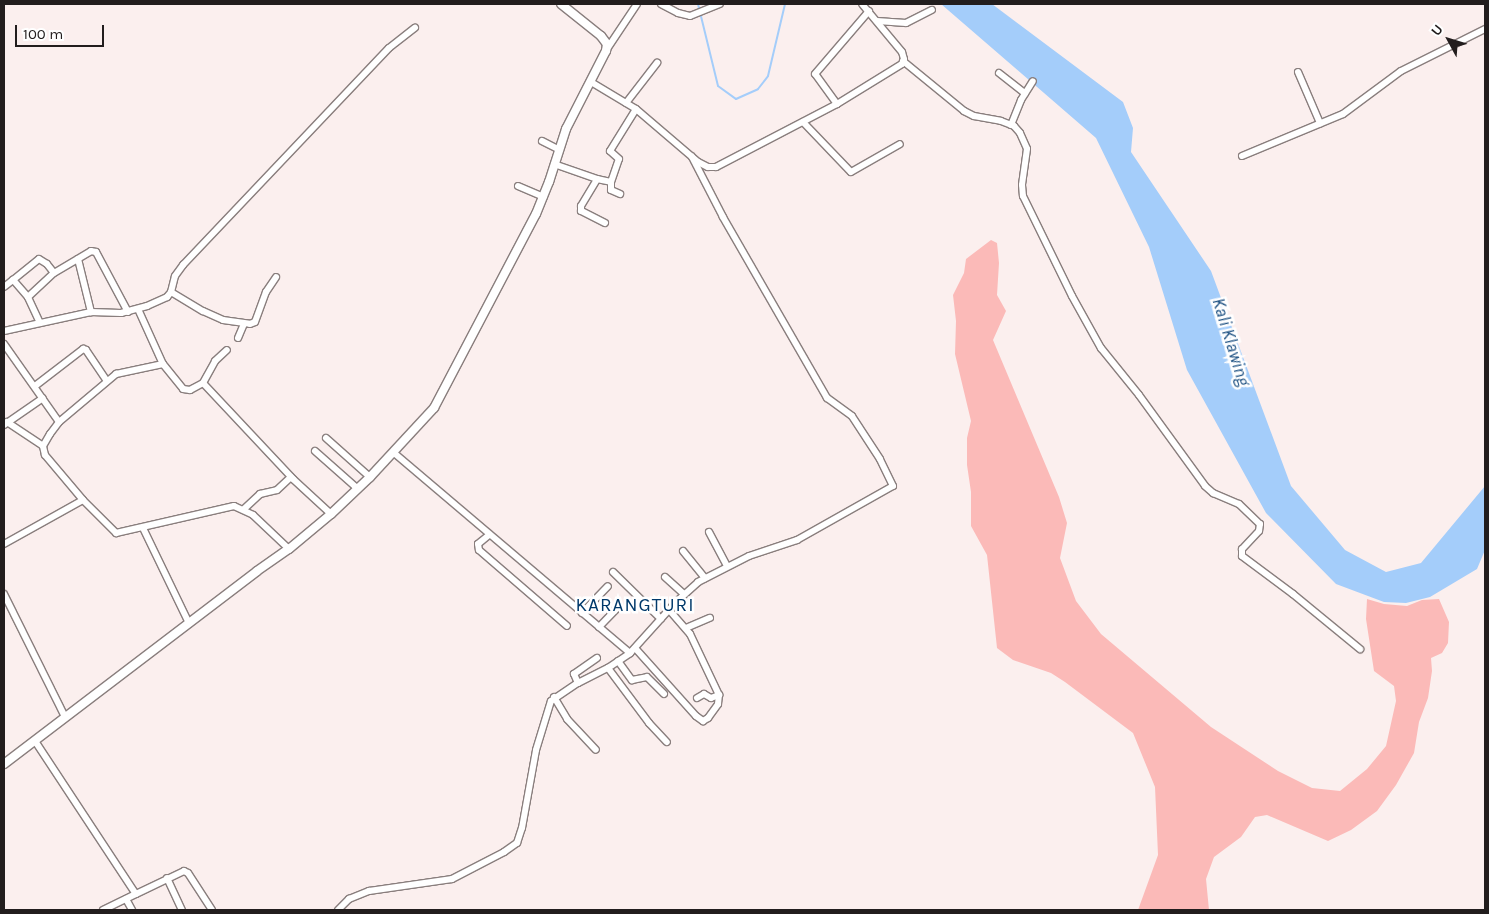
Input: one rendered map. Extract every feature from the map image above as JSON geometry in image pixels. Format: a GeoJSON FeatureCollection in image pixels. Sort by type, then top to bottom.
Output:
{"type":"FeatureCollection","features":[{"type":"Feature","properties":{"kind":"street"},"geometry":{"type":"LineString","coordinates":[[561,4],[598,32],[606,42],[606,49]]}},
{"type":"Feature","properties":{"kind":"street"},"geometry":{"type":"LineString","coordinates":[[4,764],[289,549],[358,489],[428,416],[440,399],[544,196],[558,149],[570,119],[591,82],[606,49],[636,4]]}},
{"type":"Feature","properties":{"kind":"street"},"geometry":{"type":"LineString","coordinates":[[661,4],[678,14],[690,16],[720,4]]}},
{"type":"Feature","properties":{"kind":"street"},"geometry":{"type":"LineString","coordinates":[[862,4],[902,52],[904,60],[964,111],[1011,125],[1022,135],[1027,149],[1022,184],[1023,196],[1100,348],[1139,395],[1205,486],[1238,504],[1260,524],[1259,531],[1242,549],[1242,556],[1293,594],[1360,649]]}},
{"type":"Feature","properties":{"kind":"street"},"geometry":{"type":"LineString","coordinates":[[877,21],[906,23],[932,10]]}},
{"type":"Feature","properties":{"kind":"street"},"geometry":{"type":"LineString","coordinates":[[837,104],[815,74],[869,11]]}},
{"type":"Feature","properties":{"kind":"street"},"geometry":{"type":"LineString","coordinates":[[4,330],[91,312],[115,314],[128,312],[165,298],[171,292],[175,276],[183,264],[389,48],[416,28]]}},
{"type":"Feature","properties":{"kind":"street"},"geometry":{"type":"LineString","coordinates":[[1242,156],[1320,124],[1351,108],[1401,71],[1485,29]]}},
{"type":"Feature","properties":{"kind":"street"},"geometry":{"type":"LineString","coordinates":[[591,82],[636,109],[705,166],[716,167],[837,104],[893,71],[904,60]]}},
{"type":"Feature","properties":{"kind":"street"},"geometry":{"type":"LineString","coordinates":[[626,104],[657,63]]}},
{"type":"Feature","properties":{"kind":"street"},"geometry":{"type":"LineString","coordinates":[[1298,72],[1320,124]]}},
{"type":"Feature","properties":{"kind":"street"},"geometry":{"type":"LineString","coordinates":[[999,73],[1025,93]]}},
{"type":"Feature","properties":{"kind":"street"},"geometry":{"type":"LineString","coordinates":[[1011,125],[1025,93],[1033,81]]}},
{"type":"Feature","properties":{"kind":"street"},"geometry":{"type":"LineString","coordinates":[[620,194],[610,190],[619,159],[610,150],[636,109]]}},
{"type":"Feature","properties":{"kind":"street"},"geometry":{"type":"LineString","coordinates":[[803,122],[851,172],[900,144]]}},
{"type":"Feature","properties":{"kind":"street"},"geometry":{"type":"LineString","coordinates":[[542,141],[558,149]]}},
{"type":"Feature","properties":{"kind":"street"},"geometry":{"type":"LineString","coordinates":[[338,910],[349,899],[369,891],[452,879],[504,852],[516,843],[522,828],[536,750],[548,706],[554,697],[608,668],[632,650],[684,594],[705,578],[727,566],[770,548],[797,540],[893,486],[880,459],[852,416],[827,398],[723,217],[692,157]]}},
{"type":"Feature","properties":{"kind":"street"},"geometry":{"type":"LineString","coordinates":[[554,164],[611,182]]}},
{"type":"Feature","properties":{"kind":"street"},"geometry":{"type":"LineString","coordinates":[[597,178],[581,209],[605,223]]}},
{"type":"Feature","properties":{"kind":"street"},"geometry":{"type":"LineString","coordinates":[[518,186],[544,196]]}},
{"type":"Feature","properties":{"kind":"street"},"geometry":{"type":"LineString","coordinates":[[28,297],[54,273],[91,251],[96,252],[128,312]]}},
{"type":"Feature","properties":{"kind":"street"},"geometry":{"type":"LineString","coordinates":[[4,287],[39,259],[47,264],[54,273]]}},
{"type":"Feature","properties":{"kind":"street"},"geometry":{"type":"LineString","coordinates":[[78,259],[91,312]]}},
{"type":"Feature","properties":{"kind":"street"},"geometry":{"type":"LineString","coordinates":[[171,292],[203,311],[223,320],[244,324],[255,322],[266,292],[276,277]]}},
{"type":"Feature","properties":{"kind":"street"},"geometry":{"type":"LineString","coordinates":[[12,280],[28,297],[40,323]]}},
{"type":"Feature","properties":{"kind":"street"},"geometry":{"type":"LineString","coordinates":[[138,309],[163,364],[185,390],[203,383],[215,361],[227,350]]}},
{"type":"Feature","properties":{"kind":"street"},"geometry":{"type":"LineString","coordinates":[[238,338],[244,324]]}},
{"type":"Feature","properties":{"kind":"street"},"geometry":{"type":"LineString","coordinates":[[4,344],[59,422]]}},
{"type":"Feature","properties":{"kind":"street"},"geometry":{"type":"LineString","coordinates":[[35,386],[83,349],[86,350],[106,380]]}},
{"type":"Feature","properties":{"kind":"street"},"geometry":{"type":"LineString","coordinates":[[163,364],[126,371],[106,380],[59,422],[43,446],[45,455],[83,500],[114,532],[143,528],[234,506],[244,510],[263,523],[289,549]]}},
{"type":"Feature","properties":{"kind":"street"},"geometry":{"type":"LineString","coordinates":[[203,383],[291,477],[331,514]]}},
{"type":"Feature","properties":{"kind":"street"},"geometry":{"type":"LineString","coordinates":[[43,398],[5,423],[43,446]]}},
{"type":"Feature","properties":{"kind":"street"},"geometry":{"type":"LineString","coordinates":[[326,438],[370,477]]}},
{"type":"Feature","properties":{"kind":"street"},"geometry":{"type":"LineString","coordinates":[[315,451],[358,489]]}},
{"type":"Feature","properties":{"kind":"street"},"geometry":{"type":"LineString","coordinates":[[394,453],[582,613],[632,650],[700,720],[704,721],[718,704],[718,694],[701,654],[686,628],[669,610]]}},
{"type":"Feature","properties":{"kind":"street"},"geometry":{"type":"LineString","coordinates":[[244,510],[260,494],[277,490],[291,477]]}},
{"type":"Feature","properties":{"kind":"street"},"geometry":{"type":"LineString","coordinates":[[4,544],[83,500]]}},
{"type":"Feature","properties":{"kind":"street"},"geometry":{"type":"LineString","coordinates":[[143,528],[189,623]]}},
{"type":"Feature","properties":{"kind":"street"},"geometry":{"type":"LineString","coordinates":[[709,532],[727,566]]}},
{"type":"Feature","properties":{"kind":"street"},"geometry":{"type":"LineString","coordinates":[[489,534],[478,544],[480,550],[567,626]]}},
{"type":"Feature","properties":{"kind":"street"},"geometry":{"type":"LineString","coordinates":[[683,551],[705,578]]}},
{"type":"Feature","properties":{"kind":"street"},"geometry":{"type":"LineString","coordinates":[[613,572],[661,619]]}},
{"type":"Feature","properties":{"kind":"street"},"geometry":{"type":"LineString","coordinates":[[666,577],[684,594]]}},
{"type":"Feature","properties":{"kind":"street"},"geometry":{"type":"LineString","coordinates":[[582,613],[608,586]]}},
{"type":"Feature","properties":{"kind":"street"},"geometry":{"type":"LineString","coordinates":[[4,594],[66,717]]}},
{"type":"Feature","properties":{"kind":"street"},"geometry":{"type":"LineString","coordinates":[[599,627],[618,606]]}},
{"type":"Feature","properties":{"kind":"street"},"geometry":{"type":"LineString","coordinates":[[686,628],[710,618]]}},
{"type":"Feature","properties":{"kind":"street"},"geometry":{"type":"LineString","coordinates":[[578,683],[574,674],[597,658]]}},
{"type":"Feature","properties":{"kind":"street"},"geometry":{"type":"LineString","coordinates":[[618,661],[632,680],[647,677],[664,694]]}},
{"type":"Feature","properties":{"kind":"street"},"geometry":{"type":"LineString","coordinates":[[608,668],[649,723],[667,742]]}},
{"type":"Feature","properties":{"kind":"street"},"geometry":{"type":"LineString","coordinates":[[697,698],[704,694],[711,698],[718,694]]}},
{"type":"Feature","properties":{"kind":"street"},"geometry":{"type":"LineString","coordinates":[[554,697],[567,719],[596,750]]}},
{"type":"Feature","properties":{"kind":"street"},"geometry":{"type":"LineString","coordinates":[[35,741],[136,894]]}},
{"type":"Feature","properties":{"kind":"street"},"geometry":{"type":"LineString","coordinates":[[103,910],[167,878],[186,871],[212,910]]}},
{"type":"Feature","properties":{"kind":"street"},"geometry":{"type":"LineString","coordinates":[[167,878],[182,910]]}},
{"type":"Feature","properties":{"kind":"street"},"geometry":{"type":"LineString","coordinates":[[126,899],[132,910]]}},
{"type":"Feature","properties":{"kind":"shaded area"},"geometry":{"type":"Polygon","coordinates":[[[991,240],[997,243],[999,263],[997,295],[1006,311],[993,340],[1059,497],[1067,523],[1060,558],[1076,601],[1101,634],[1211,727],[1278,771],[1312,788],[1340,791],[1367,769],[1386,746],[1396,701],[1394,686],[1374,671],[1366,619],[1367,599],[1384,604],[1407,606],[1422,600],[1439,599],[1449,622],[1448,643],[1442,653],[1431,658],[1432,671],[1428,698],[1419,722],[1414,753],[1396,785],[1377,811],[1351,830],[1328,841],[1267,815],[1255,817],[1241,837],[1214,857],[1206,879],[1209,910],[1138,910],[1158,855],[1155,787],[1133,733],[1051,673],[1013,660],[997,648],[987,555],[971,526],[971,492],[967,465],[967,438],[971,421],[955,354],[956,321],[953,295],[964,273],[966,259],[991,240]]]}},
{"type":"Feature","properties":{"kind":"water","name":"Kali Klawing"},"geometry":{"type":"Polygon","coordinates":[[[941,4],[992,4],[1123,102],[1133,128],[1131,152],[1211,271],[1291,486],[1345,550],[1386,572],[1421,563],[1485,486],[1485,550],[1477,569],[1430,597],[1406,603],[1384,602],[1336,584],[1266,513],[1187,370],[1149,247],[1096,138],[941,4]]]}},
{"type":"Feature","properties":{"kind":"waterway"},"geometry":{"type":"LineString","coordinates":[[698,4],[718,86],[736,99],[758,89],[768,76],[785,4]]}},
{"type":"Feature","properties":{"kind":"district","name":"KARANGTURI"},"geometry":{"type":"Point","coordinates":[635,606]}}]}
